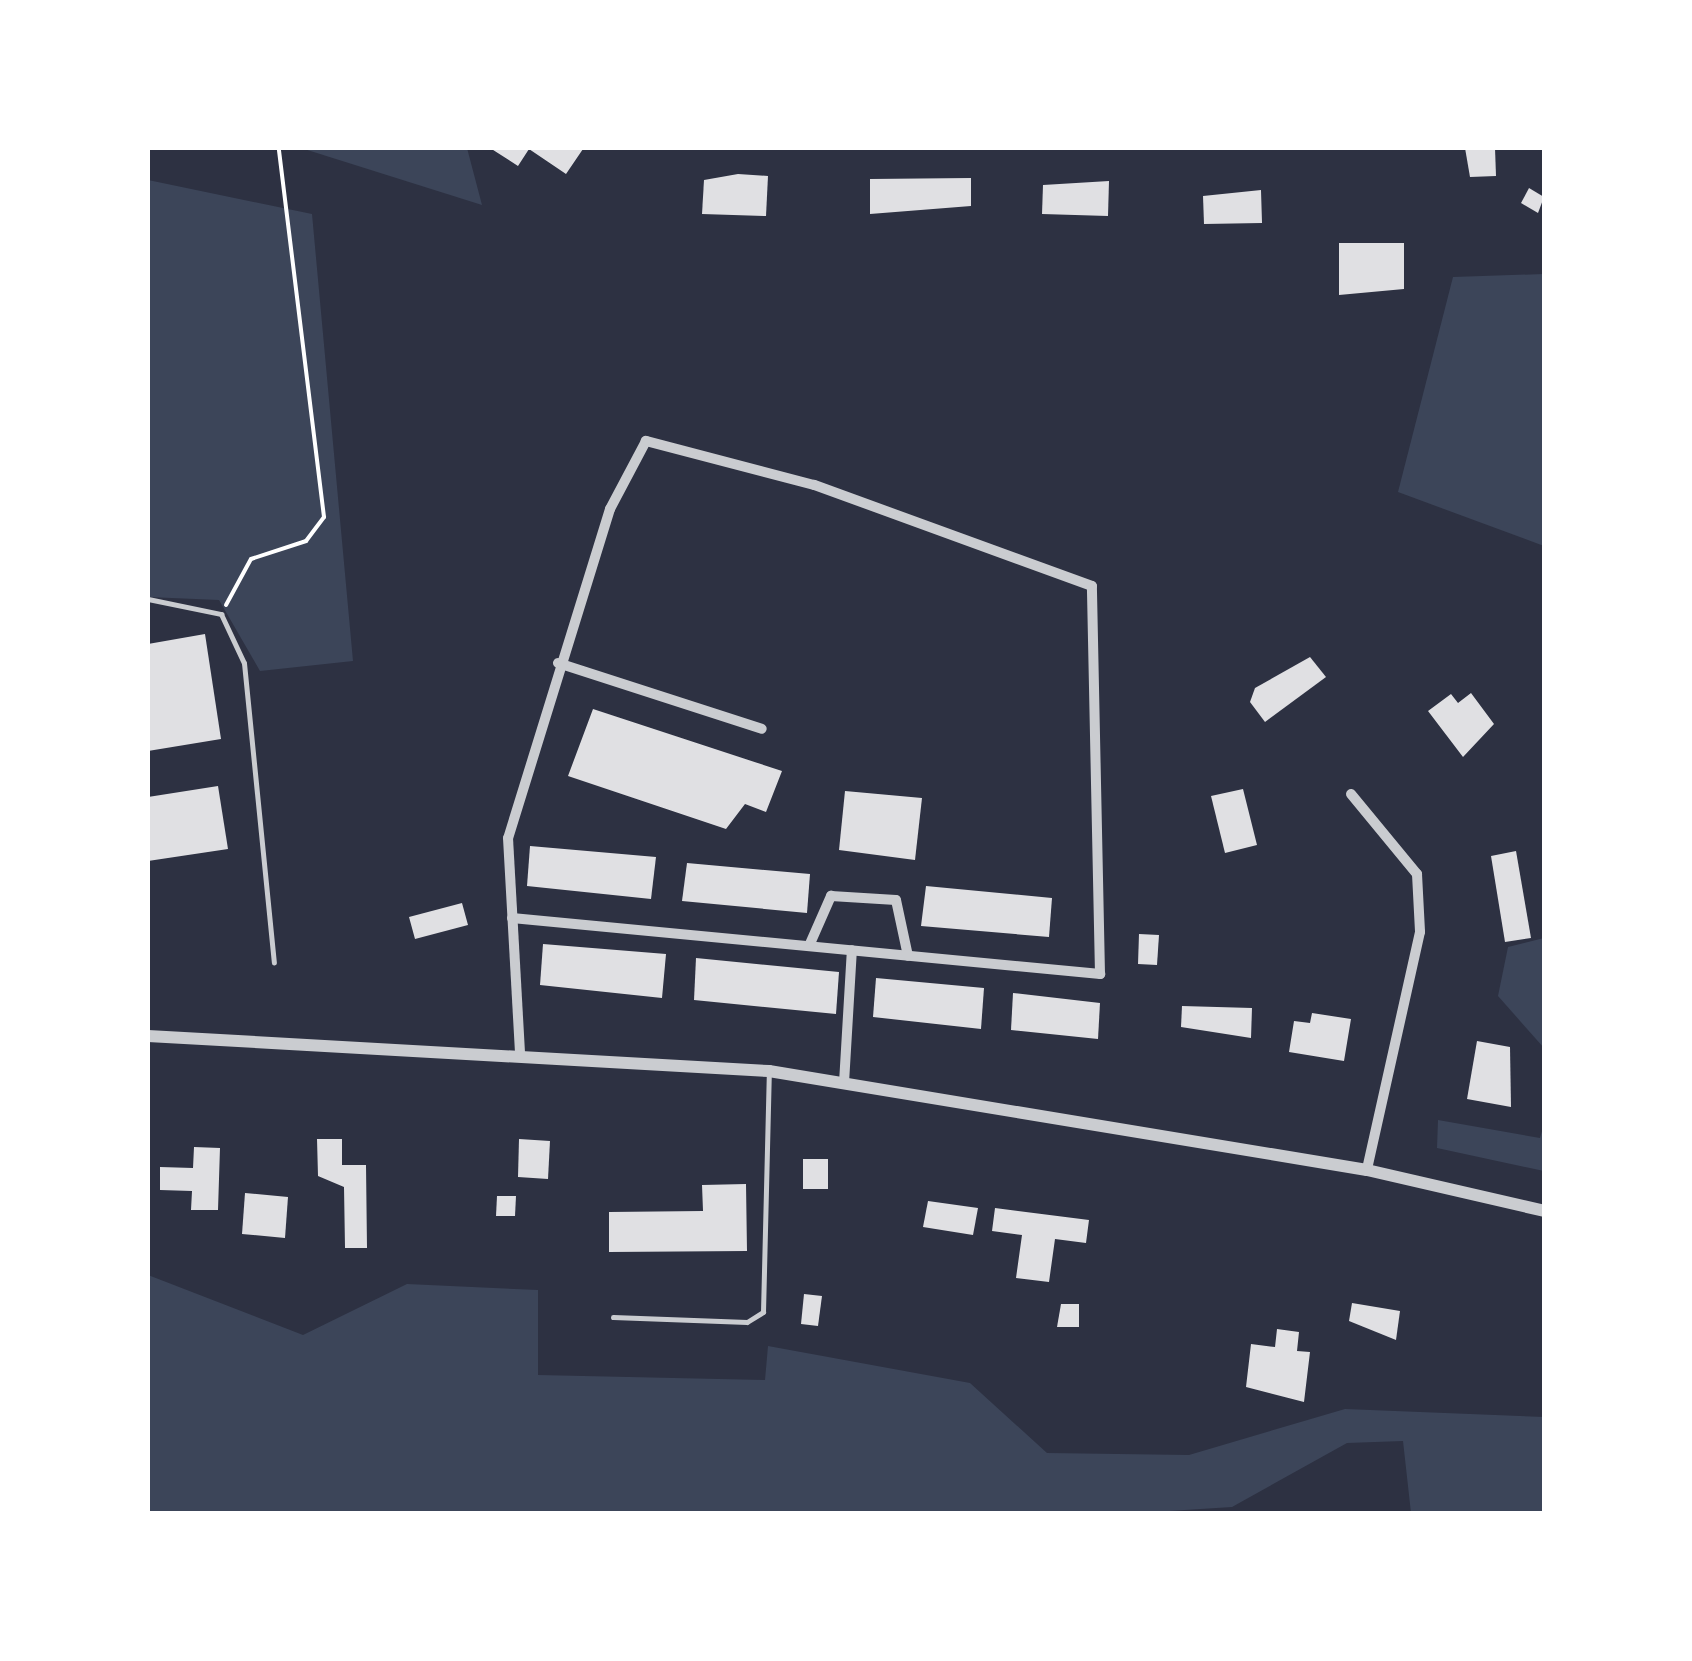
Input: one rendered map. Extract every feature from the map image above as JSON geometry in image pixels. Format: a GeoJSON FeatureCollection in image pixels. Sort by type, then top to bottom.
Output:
{"type":"FeatureCollection","features":[{"type":"Feature","properties":{"kind":"street"},"geometry":{"type":"LineString","coordinates":[[512,918],[1100,974],[1092,586],[814,485],[646,441],[610,509],[558,663],[508,838],[512,918],[520,1056]]}},
{"type":"Feature","properties":{"kind":"street"},"geometry":{"type":"LineString","coordinates":[[558,663],[762,729]]}},
{"type":"Feature","properties":{"kind":"street"},"geometry":{"type":"LineString","coordinates":[[1351,794],[1402,851],[1418,893],[1420,932],[1366,1170]]}},
{"type":"Feature","properties":{"kind":"street"},"geometry":{"type":"LineString","coordinates":[[810,946],[832,896],[896,900],[908,956]]}},
{"type":"Feature","properties":{"kind":"street"},"geometry":{"type":"LineString","coordinates":[[844,1083],[852,950]]}},
{"type":"Feature","properties":{"kind":"street"},"geometry":{"type":"LineString","coordinates":[[148,1036],[769,1071],[1366,1170],[1544,1210]]}},
{"type":"Feature","properties":{"kind":"lane"},"geometry":{"type":"LineString","coordinates":[[148,599],[222,614],[244,663],[274,962]]}},
{"type":"Feature","properties":{"kind":"lane"},"geometry":{"type":"LineString","coordinates":[[613,1316],[746,1322],[762,1312],[769,1071]]}},
{"type":"Feature","properties":{"kind":"path"},"geometry":{"type":"LineString","coordinates":[[222,614],[251,559],[306,540],[324,517],[279,148]]}},
{"type":"Feature","properties":{"kind":"shaded area"},"geometry":{"type":"Polygon","coordinates":[[[301,148],[467,148],[482,205],[301,148]]]}},
{"type":"Feature","properties":{"kind":"shaded area"},"geometry":{"type":"Polygon","coordinates":[[[148,180],[312,214],[353,661],[260,671],[219,600],[148,597],[148,180]]]}},
{"type":"Feature","properties":{"kind":"shaded area"},"geometry":{"type":"Polygon","coordinates":[[[1544,274],[1544,546],[1398,492],[1453,277],[1544,274]]]}},
{"type":"Feature","properties":{"kind":"shaded area"},"geometry":{"type":"Polygon","coordinates":[[[1544,938],[1544,1048],[1498,996],[1508,947],[1544,938]]]}},
{"type":"Feature","properties":{"kind":"shaded area"},"geometry":{"type":"Polygon","coordinates":[[[1438,1120],[1540,1138],[1544,1124],[1544,1171],[1437,1148],[1438,1120]]]}},
{"type":"Feature","properties":{"kind":"shaded area"},"geometry":{"type":"Polygon","coordinates":[[[148,1275],[303,1335],[407,1284],[538,1290],[538,1375],[765,1380],[768,1346],[970,1383],[1047,1453],[1189,1455],[1345,1409],[1544,1417],[1544,1513],[1411,1513],[1403,1441],[1347,1443],[1232,1507],[1138,1513],[148,1513],[148,1275]]]}},
{"type":"Feature","properties":{"kind":"building"},"geometry":{"type":"Polygon","coordinates":[[[490,148],[583,149],[566,174],[529,149],[518,166],[490,148]]]}},
{"type":"Feature","properties":{"kind":"building"},"geometry":{"type":"Polygon","coordinates":[[[1465,148],[1495,148],[1496,176],[1470,177],[1465,148]]]}},
{"type":"Feature","properties":{"kind":"building"},"geometry":{"type":"Polygon","coordinates":[[[738,174],[768,176],[766,216],[702,214],[704,180],[738,174]]]}},
{"type":"Feature","properties":{"kind":"building"},"geometry":{"type":"Polygon","coordinates":[[[971,178],[971,206],[870,214],[870,179],[971,178]]]}},
{"type":"Feature","properties":{"kind":"building"},"geometry":{"type":"Polygon","coordinates":[[[1109,181],[1108,216],[1042,214],[1043,185],[1109,181]]]}},
{"type":"Feature","properties":{"kind":"building"},"geometry":{"type":"Polygon","coordinates":[[[1529,188],[1544,197],[1538,213],[1521,203],[1529,188]]]}},
{"type":"Feature","properties":{"kind":"building"},"geometry":{"type":"Polygon","coordinates":[[[1261,190],[1262,223],[1204,224],[1203,196],[1261,190]]]}},
{"type":"Feature","properties":{"kind":"building"},"geometry":{"type":"Polygon","coordinates":[[[1339,243],[1404,243],[1404,289],[1339,295],[1339,243]]]}},
{"type":"Feature","properties":{"kind":"building"},"geometry":{"type":"Polygon","coordinates":[[[205,634],[221,739],[148,751],[148,644],[205,634]]]}},
{"type":"Feature","properties":{"kind":"building"},"geometry":{"type":"Polygon","coordinates":[[[1310,657],[1326,677],[1265,722],[1250,702],[1255,688],[1310,657]]]}},
{"type":"Feature","properties":{"kind":"building"},"geometry":{"type":"Polygon","coordinates":[[[1471,693],[1494,724],[1463,757],[1428,711],[1451,694],[1458,703],[1471,693]]]}},
{"type":"Feature","properties":{"kind":"building"},"geometry":{"type":"Polygon","coordinates":[[[593,709],[782,771],[766,812],[745,804],[726,829],[568,776],[593,709]]]}},
{"type":"Feature","properties":{"kind":"building"},"geometry":{"type":"Polygon","coordinates":[[[218,786],[228,849],[148,861],[148,797],[218,786]]]}},
{"type":"Feature","properties":{"kind":"building"},"geometry":{"type":"Polygon","coordinates":[[[1243,789],[1257,845],[1225,853],[1211,796],[1243,789]]]}},
{"type":"Feature","properties":{"kind":"building"},"geometry":{"type":"Polygon","coordinates":[[[845,791],[922,798],[915,860],[839,850],[845,791]]]}},
{"type":"Feature","properties":{"kind":"building"},"geometry":{"type":"Polygon","coordinates":[[[530,846],[656,857],[651,899],[527,886],[530,846]]]}},
{"type":"Feature","properties":{"kind":"building"},"geometry":{"type":"Polygon","coordinates":[[[1516,851],[1531,938],[1505,942],[1491,856],[1516,851]]]}},
{"type":"Feature","properties":{"kind":"building"},"geometry":{"type":"Polygon","coordinates":[[[687,863],[810,874],[807,913],[682,901],[687,863]]]}},
{"type":"Feature","properties":{"kind":"building"},"geometry":{"type":"Polygon","coordinates":[[[926,886],[1052,898],[1049,937],[921,926],[926,886]]]}},
{"type":"Feature","properties":{"kind":"building"},"geometry":{"type":"Polygon","coordinates":[[[462,903],[468,925],[415,939],[409,917],[462,903]]]}},
{"type":"Feature","properties":{"kind":"building"},"geometry":{"type":"Polygon","coordinates":[[[1139,934],[1159,935],[1157,965],[1138,964],[1139,934]]]}},
{"type":"Feature","properties":{"kind":"building"},"geometry":{"type":"Polygon","coordinates":[[[543,944],[666,954],[662,998],[540,985],[543,944]]]}},
{"type":"Feature","properties":{"kind":"building"},"geometry":{"type":"Polygon","coordinates":[[[696,958],[839,972],[836,1014],[694,1000],[696,958]]]}},
{"type":"Feature","properties":{"kind":"building"},"geometry":{"type":"Polygon","coordinates":[[[876,978],[984,988],[981,1029],[873,1017],[876,978]]]}},
{"type":"Feature","properties":{"kind":"building"},"geometry":{"type":"Polygon","coordinates":[[[1013,993],[1100,1003],[1098,1039],[1011,1030],[1013,993]]]}},
{"type":"Feature","properties":{"kind":"building"},"geometry":{"type":"Polygon","coordinates":[[[1182,1006],[1252,1008],[1251,1038],[1181,1027],[1182,1006]]]}},
{"type":"Feature","properties":{"kind":"building"},"geometry":{"type":"Polygon","coordinates":[[[1312,1013],[1351,1019],[1344,1061],[1289,1052],[1294,1021],[1310,1023],[1312,1013]]]}},
{"type":"Feature","properties":{"kind":"building"},"geometry":{"type":"Polygon","coordinates":[[[1477,1041],[1510,1047],[1511,1107],[1467,1099],[1477,1041]]]}},
{"type":"Feature","properties":{"kind":"building"},"geometry":{"type":"Polygon","coordinates":[[[317,1139],[342,1139],[342,1165],[366,1165],[367,1248],[345,1248],[344,1187],[318,1176],[317,1139]]]}},
{"type":"Feature","properties":{"kind":"building"},"geometry":{"type":"Polygon","coordinates":[[[519,1139],[550,1141],[548,1179],[518,1177],[519,1139]]]}},
{"type":"Feature","properties":{"kind":"building"},"geometry":{"type":"Polygon","coordinates":[[[194,1147],[220,1148],[218,1210],[191,1210],[192,1191],[160,1190],[160,1167],[193,1168],[194,1147]]]}},
{"type":"Feature","properties":{"kind":"building"},"geometry":{"type":"Polygon","coordinates":[[[803,1159],[828,1159],[828,1189],[803,1189],[803,1159]]]}},
{"type":"Feature","properties":{"kind":"building"},"geometry":{"type":"Polygon","coordinates":[[[746,1184],[747,1251],[609,1252],[609,1212],[703,1211],[702,1185],[746,1184]]]}},
{"type":"Feature","properties":{"kind":"building"},"geometry":{"type":"Polygon","coordinates":[[[245,1193],[288,1197],[285,1238],[242,1234],[245,1193]]]}},
{"type":"Feature","properties":{"kind":"building"},"geometry":{"type":"Polygon","coordinates":[[[497,1196],[516,1196],[515,1216],[496,1216],[497,1196]]]}},
{"type":"Feature","properties":{"kind":"building"},"geometry":{"type":"Polygon","coordinates":[[[928,1201],[978,1208],[973,1235],[923,1227],[928,1201]]]}},
{"type":"Feature","properties":{"kind":"building"},"geometry":{"type":"Polygon","coordinates":[[[995,1208],[1089,1220],[1086,1243],[1055,1239],[1049,1282],[1016,1278],[1022,1235],[992,1231],[995,1208]]]}},
{"type":"Feature","properties":{"kind":"building"},"geometry":{"type":"Polygon","coordinates":[[[804,1294],[822,1296],[818,1326],[801,1324],[804,1294]]]}},
{"type":"Feature","properties":{"kind":"building"},"geometry":{"type":"Polygon","coordinates":[[[1352,1303],[1400,1311],[1396,1340],[1349,1321],[1352,1303]]]}},
{"type":"Feature","properties":{"kind":"building"},"geometry":{"type":"Polygon","coordinates":[[[1061,1304],[1079,1304],[1079,1327],[1057,1327],[1061,1304]]]}},
{"type":"Feature","properties":{"kind":"building"},"geometry":{"type":"Polygon","coordinates":[[[1277,1329],[1299,1332],[1297,1351],[1310,1352],[1304,1402],[1246,1387],[1251,1344],[1275,1347],[1277,1329]]]}}]}
